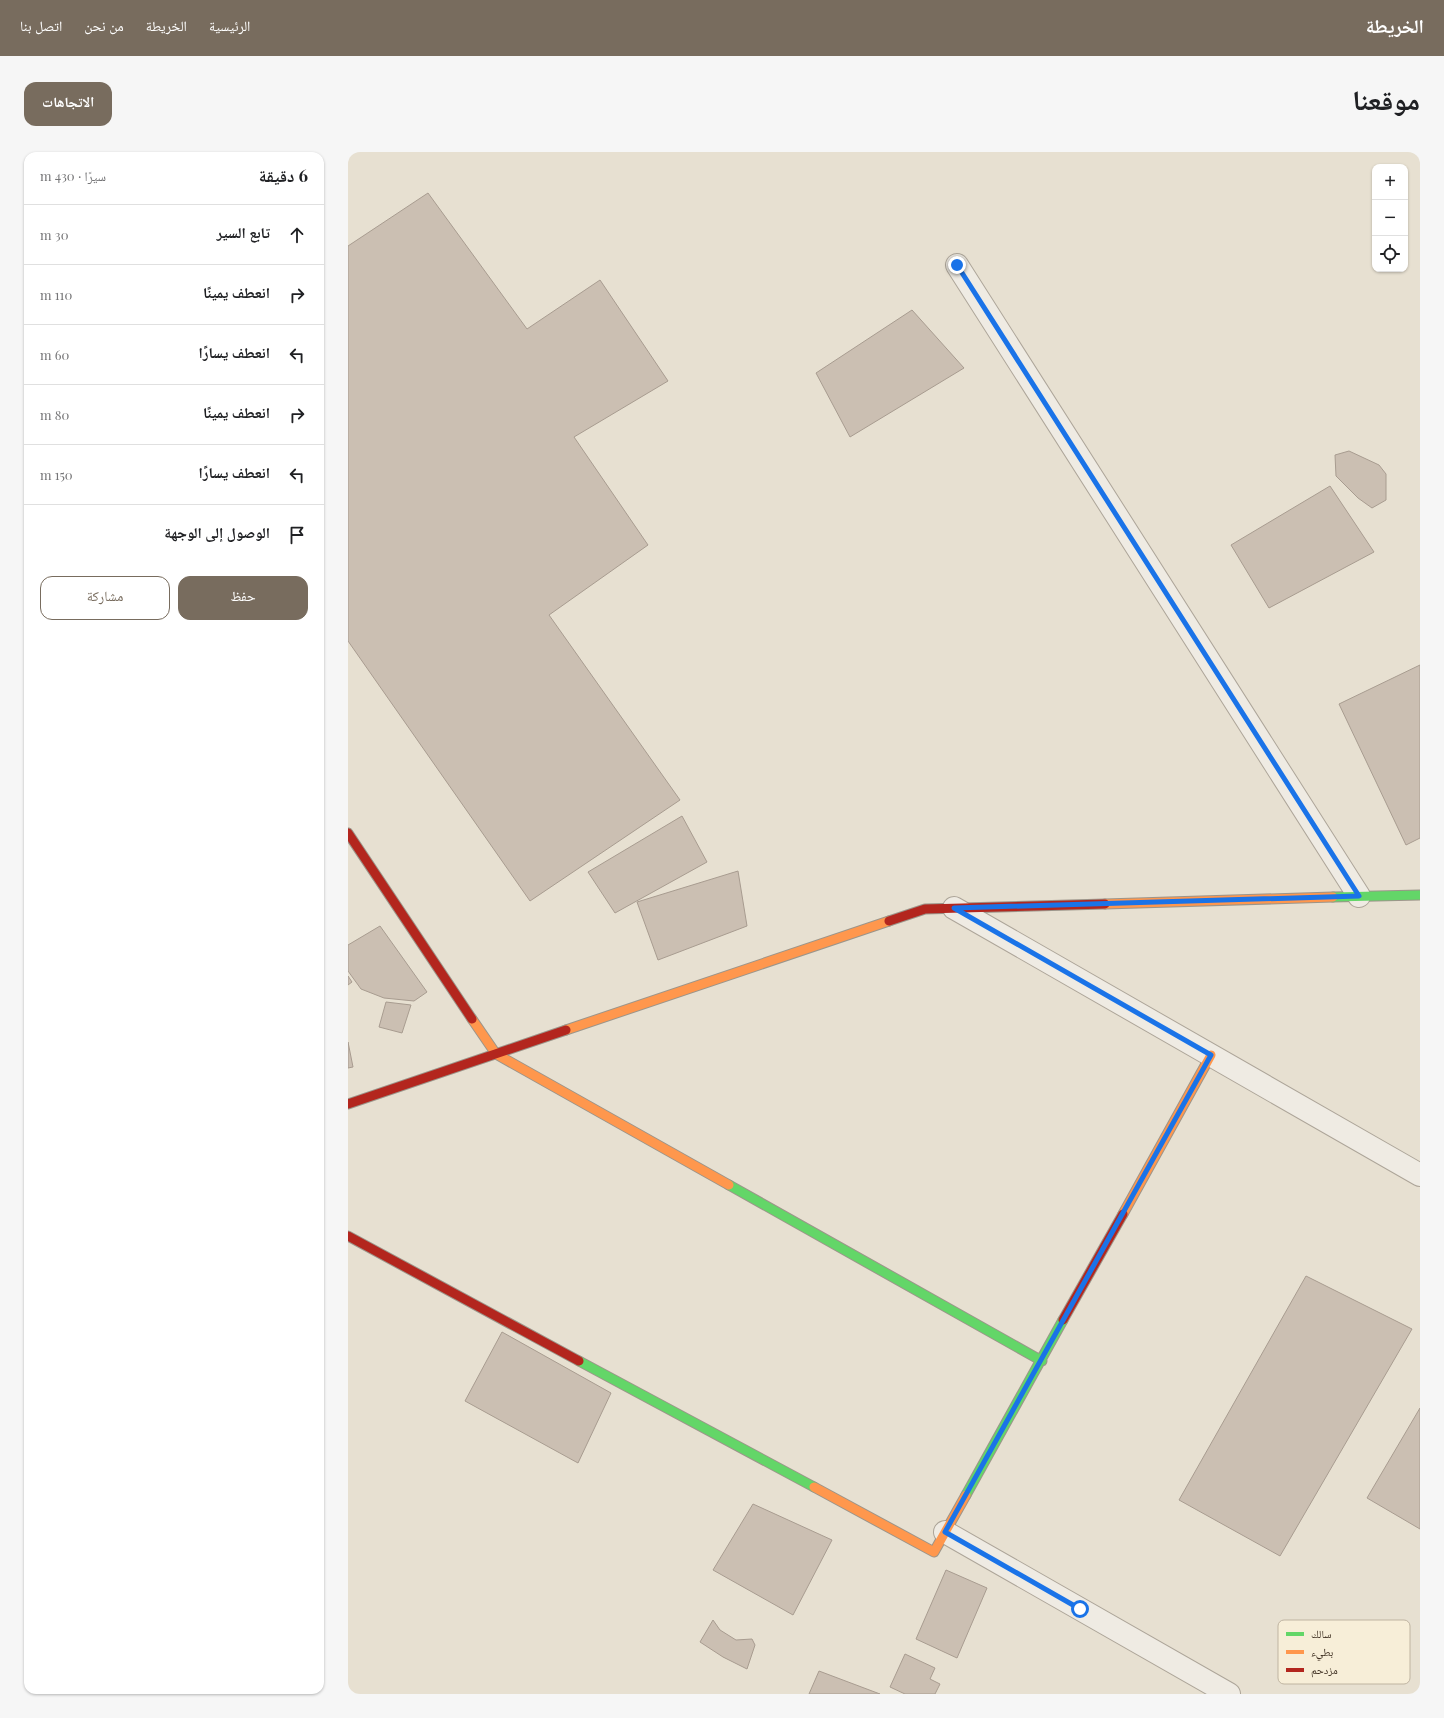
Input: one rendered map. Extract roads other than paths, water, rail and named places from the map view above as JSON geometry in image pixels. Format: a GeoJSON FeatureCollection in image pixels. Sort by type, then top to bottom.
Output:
{"type":"FeatureCollection","features":[{"type":"Feature","properties":{"kind":"street"},"geometry":{"type":"LineString","coordinates":[[957,265],[1359,896]]}},
{"type":"Feature","properties":{"kind":"street"},"geometry":{"type":"LineString","coordinates":[[348,833],[496,1054],[1042,1361]]}},
{"type":"Feature","properties":{"kind":"street"},"geometry":{"type":"LineString","coordinates":[[348,1104],[925,909],[1420,895]]}},
{"type":"Feature","properties":{"kind":"street"},"geometry":{"type":"LineString","coordinates":[[954,908],[1420,1175]]}},
{"type":"Feature","properties":{"kind":"street"},"geometry":{"type":"LineString","coordinates":[[348,1236],[934,1552],[1042,1361],[1211,1055]]}},
{"type":"Feature","properties":{"kind":"street"},"geometry":{"type":"LineString","coordinates":[[945,1532],[1229,1694]]}}]}
